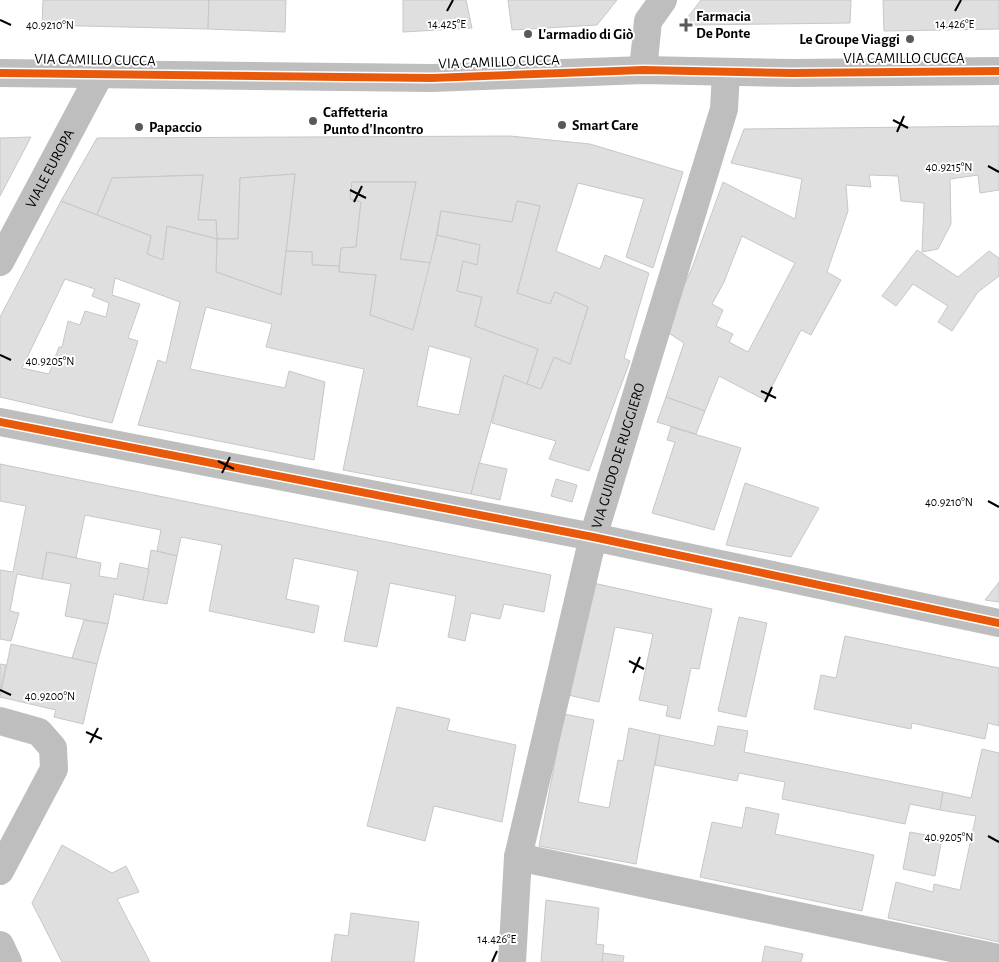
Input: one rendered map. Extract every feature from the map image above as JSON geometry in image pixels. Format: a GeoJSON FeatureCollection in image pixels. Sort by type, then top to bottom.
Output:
{"type":"FeatureCollection","features":[{"type":"Feature","properties":{"kind":"street"},"geometry":{"type":"LineString","coordinates":[[643,70],[648,21],[663,0]]}},
{"type":"Feature","properties":{"kind":"street","name":"VIA CAMILLO CUCCA"},"geometry":{"type":"LineString","coordinates":[[0,73],[432,78],[643,70],[726,72],[999,71]]}},
{"type":"Feature","properties":{"kind":"street","name":"VIA GUIDO DE RUGGIERO"},"geometry":{"type":"LineString","coordinates":[[512,962],[518,857],[593,537],[724,109],[726,72]]}},
{"type":"Feature","properties":{"kind":"street","name":"VIALE EUROPA"},"geometry":{"type":"LineString","coordinates":[[0,262],[100,74]]}},
{"type":"Feature","properties":{"kind":"street"},"geometry":{"type":"LineString","coordinates":[[0,422],[593,537],[999,623]]}},
{"type":"Feature","properties":{"kind":"street"},"geometry":{"type":"LineString","coordinates":[[0,721],[39,732],[53,748],[54,769],[0,871]]}},
{"type":"Feature","properties":{"kind":"street"},"geometry":{"type":"LineString","coordinates":[[518,857],[999,958]]}},
{"type":"Feature","properties":{"kind":"street"},"geometry":{"type":"LineString","coordinates":[[0,945],[8,962]]}},
{"type":"Feature","properties":{"kind":"building"},"geometry":{"type":"Polygon","coordinates":[[[43,0],[209,0],[208,29],[42,25],[43,0]]]}},
{"type":"Feature","properties":{"kind":"building"},"geometry":{"type":"Polygon","coordinates":[[[209,0],[286,0],[285,32],[208,29],[209,0]]]}},
{"type":"Feature","properties":{"kind":"building"},"geometry":{"type":"Polygon","coordinates":[[[403,0],[466,0],[472,28],[403,32],[403,0]]]}},
{"type":"Feature","properties":{"kind":"building"},"geometry":{"type":"Polygon","coordinates":[[[508,0],[617,0],[597,25],[512,30],[508,0]]]}},
{"type":"Feature","properties":{"kind":"building"},"geometry":{"type":"Polygon","coordinates":[[[701,0],[851,0],[850,23],[692,25],[688,17],[701,0]]]}},
{"type":"Feature","properties":{"kind":"building"},"geometry":{"type":"Polygon","coordinates":[[[883,0],[999,0],[999,29],[884,31],[883,0]]]}},
{"type":"Feature","properties":{"kind":"building"},"geometry":{"type":"Polygon","coordinates":[[[999,126],[999,190],[980,193],[978,175],[950,179],[951,224],[938,249],[922,252],[924,203],[901,201],[898,176],[869,175],[871,187],[846,185],[848,211],[827,272],[841,280],[811,335],[801,330],[765,400],[719,376],[705,411],[666,397],[684,343],[664,330],[692,268],[723,182],[795,219],[802,179],[731,163],[744,129],[999,126]],[[742,236],[724,282],[712,304],[723,310],[716,326],[733,334],[729,342],[748,352],[795,263],[742,236]]]}},
{"type":"Feature","properties":{"kind":"building"},"geometry":{"type":"Polygon","coordinates":[[[510,136],[590,144],[683,172],[653,268],[626,257],[644,199],[578,183],[556,251],[600,269],[605,255],[649,273],[624,358],[630,361],[589,471],[549,459],[556,441],[492,423],[504,375],[541,389],[554,357],[570,364],[588,307],[555,292],[550,304],[517,293],[540,206],[517,201],[512,222],[441,211],[431,263],[400,259],[416,182],[352,182],[350,199],[361,202],[356,247],[341,248],[339,266],[312,265],[312,252],[286,251],[295,174],[240,178],[238,239],[217,239],[216,220],[198,220],[203,175],[112,178],[97,215],[61,201],[97,138],[510,136]]]}},
{"type":"Feature","properties":{"kind":"building"},"geometry":{"type":"Polygon","coordinates":[[[31,137],[0,196],[0,138],[31,137]]]}},
{"type":"Feature","properties":{"kind":"building"},"geometry":{"type":"Polygon","coordinates":[[[295,174],[281,295],[216,272],[217,239],[238,239],[240,178],[295,174]]]}},
{"type":"Feature","properties":{"kind":"building"},"geometry":{"type":"Polygon","coordinates":[[[203,175],[198,220],[216,220],[217,239],[167,226],[163,260],[147,254],[151,236],[97,215],[112,178],[203,175]]]}},
{"type":"Feature","properties":{"kind":"building"},"geometry":{"type":"Polygon","coordinates":[[[352,182],[416,182],[400,259],[431,263],[413,330],[370,315],[376,275],[339,272],[341,248],[356,247],[361,202],[350,199],[352,182]]]}},
{"type":"Feature","properties":{"kind":"building"},"geometry":{"type":"Polygon","coordinates":[[[61,201],[151,236],[147,254],[163,260],[167,226],[217,239],[216,272],[281,295],[286,251],[312,252],[312,265],[339,266],[339,272],[376,275],[370,315],[413,330],[437,235],[480,245],[477,265],[463,261],[457,291],[482,297],[475,326],[538,349],[527,384],[504,375],[471,494],[343,470],[364,369],[266,347],[272,324],[206,307],[190,369],[285,388],[289,371],[325,382],[314,460],[138,425],[158,360],[166,363],[180,302],[115,278],[112,295],[140,304],[128,338],[138,341],[112,423],[0,397],[0,317],[61,201]],[[65,279],[22,368],[49,374],[59,347],[62,347],[68,321],[80,325],[85,311],[106,317],[109,303],[92,296],[95,289],[65,279]],[[429,346],[417,406],[459,415],[471,358],[429,346]]]}},
{"type":"Feature","properties":{"kind":"building"},"geometry":{"type":"Polygon","coordinates":[[[517,201],[540,206],[517,293],[550,304],[555,292],[588,307],[570,364],[554,357],[541,389],[527,384],[538,349],[475,326],[482,297],[457,291],[463,261],[477,265],[480,245],[437,235],[441,211],[512,222],[517,201]]]}},
{"type":"Feature","properties":{"kind":"building"},"geometry":{"type":"Polygon","coordinates":[[[917,250],[958,277],[989,251],[999,258],[999,276],[978,292],[952,331],[938,322],[948,306],[913,284],[896,306],[882,296],[917,250]]]}},
{"type":"Feature","properties":{"kind":"building"},"geometry":{"type":"Polygon","coordinates":[[[666,397],[705,411],[696,434],[657,422],[666,397]]]}},
{"type":"Feature","properties":{"kind":"building"},"geometry":{"type":"Polygon","coordinates":[[[671,427],[741,448],[714,530],[652,513],[675,442],[667,440],[671,427]]]}},
{"type":"Feature","properties":{"kind":"building"},"geometry":{"type":"Polygon","coordinates":[[[479,463],[507,469],[500,500],[471,494],[479,463]]]}},
{"type":"Feature","properties":{"kind":"building"},"geometry":{"type":"Polygon","coordinates":[[[0,464],[551,575],[544,612],[504,604],[500,619],[471,613],[465,641],[448,637],[456,596],[390,583],[377,647],[344,641],[358,571],[294,558],[286,599],[319,606],[314,633],[209,611],[222,545],[181,537],[177,556],[157,551],[161,530],[85,515],[76,558],[47,552],[42,579],[17,574],[10,611],[19,613],[11,641],[0,639],[0,570],[13,572],[26,506],[0,501],[0,464]]]}},
{"type":"Feature","properties":{"kind":"building"},"geometry":{"type":"Polygon","coordinates":[[[556,479],[577,485],[572,502],[551,496],[556,479]]]}},
{"type":"Feature","properties":{"kind":"building"},"geometry":{"type":"Polygon","coordinates":[[[745,483],[819,508],[791,557],[726,545],[745,483]]]}},
{"type":"Feature","properties":{"kind":"building"},"geometry":{"type":"Polygon","coordinates":[[[151,550],[177,556],[167,604],[143,600],[151,550]]]}},
{"type":"Feature","properties":{"kind":"building"},"geometry":{"type":"Polygon","coordinates":[[[47,552],[101,563],[99,576],[117,579],[120,563],[149,569],[143,600],[114,594],[108,624],[65,616],[71,584],[42,579],[47,552]]]}},
{"type":"Feature","properties":{"kind":"building"},"geometry":{"type":"Polygon","coordinates":[[[999,582],[999,602],[985,600],[999,582]]]}},
{"type":"Feature","properties":{"kind":"building"},"geometry":{"type":"Polygon","coordinates":[[[593,583],[712,609],[699,669],[691,668],[680,719],[666,716],[668,706],[639,700],[653,634],[615,627],[599,702],[568,695],[593,583]]]}},
{"type":"Feature","properties":{"kind":"building"},"geometry":{"type":"Polygon","coordinates":[[[739,617],[767,623],[746,717],[718,711],[739,617]]]}},
{"type":"Feature","properties":{"kind":"building"},"geometry":{"type":"Polygon","coordinates":[[[84,620],[108,624],[97,664],[72,658],[84,620]]]}},
{"type":"Feature","properties":{"kind":"building"},"geometry":{"type":"Polygon","coordinates":[[[845,636],[999,668],[999,726],[988,723],[985,739],[912,723],[911,729],[814,709],[821,675],[836,678],[845,636]]]}},
{"type":"Feature","properties":{"kind":"building"},"geometry":{"type":"Polygon","coordinates":[[[11,644],[97,664],[83,724],[54,717],[56,710],[0,697],[11,644]]]}},
{"type":"Feature","properties":{"kind":"building"},"geometry":{"type":"Polygon","coordinates":[[[0,664],[6,665],[0,692],[0,664]]]}},
{"type":"Feature","properties":{"kind":"building"},"geometry":{"type":"Polygon","coordinates":[[[397,707],[450,719],[447,730],[516,745],[502,822],[434,806],[425,841],[367,826],[397,707]]]}},
{"type":"Feature","properties":{"kind":"building"},"geometry":{"type":"Polygon","coordinates":[[[564,714],[594,720],[578,802],[609,808],[618,760],[623,761],[629,728],[660,735],[636,864],[539,846],[564,714]]]}},
{"type":"Feature","properties":{"kind":"building"},"geometry":{"type":"Polygon","coordinates":[[[718,726],[748,731],[744,752],[943,792],[940,810],[910,804],[905,824],[782,799],[785,782],[739,773],[737,781],[655,765],[660,735],[714,746],[718,726]]]}},
{"type":"Feature","properties":{"kind":"building"},"geometry":{"type":"Polygon","coordinates":[[[982,749],[999,753],[999,942],[888,918],[896,882],[933,892],[934,884],[960,890],[976,816],[940,810],[943,792],[971,798],[982,749]]]}},
{"type":"Feature","properties":{"kind":"building"},"geometry":{"type":"Polygon","coordinates":[[[746,807],[779,814],[775,834],[874,855],[862,911],[700,877],[712,822],[742,828],[746,807]]]}},
{"type":"Feature","properties":{"kind":"building"},"geometry":{"type":"Polygon","coordinates":[[[910,832],[942,838],[935,876],[903,869],[910,832]]]}},
{"type":"Feature","properties":{"kind":"building"},"geometry":{"type":"Polygon","coordinates":[[[62,845],[112,873],[126,866],[139,892],[117,899],[150,962],[62,962],[32,903],[62,845]]]}},
{"type":"Feature","properties":{"kind":"building"},"geometry":{"type":"Polygon","coordinates":[[[546,900],[599,908],[596,944],[604,945],[602,962],[541,962],[546,900]]]}},
{"type":"Feature","properties":{"kind":"building"},"geometry":{"type":"Polygon","coordinates":[[[351,913],[419,922],[414,962],[331,962],[335,934],[348,936],[351,913]]]}},
{"type":"Feature","properties":{"kind":"building"},"geometry":{"type":"Polygon","coordinates":[[[765,946],[803,954],[801,962],[762,962],[765,946]]]}},
{"type":"Feature","properties":{"kind":"building"},"geometry":{"type":"Polygon","coordinates":[[[603,953],[624,956],[623,962],[602,962],[603,953]]]}},
{"type":"Feature","properties":{"kind":"cycle path"},"geometry":{"type":"LineString","coordinates":[[0,73],[432,78],[643,70],[793,73],[999,71]]}},
{"type":"Feature","properties":{"kind":"cycle path"},"geometry":{"type":"LineString","coordinates":[[0,422],[593,537],[999,623]]}},
{"type":"Feature","properties":{"kind":"place","name":"Farmacia De Ponte"},"geometry":{"type":"Point","coordinates":[686,25]}},
{"type":"Feature","properties":{"kind":"place","name":"L'armadio di Giò"},"geometry":{"type":"Point","coordinates":[528,34]}},
{"type":"Feature","properties":{"kind":"place","name":"Le Groupe Viaggi"},"geometry":{"type":"Point","coordinates":[910,39]}},
{"type":"Feature","properties":{"kind":"place","name":"Caffetteria Punto d'Incontro"},"geometry":{"type":"Point","coordinates":[313,121]}},
{"type":"Feature","properties":{"kind":"place","name":"Smart Care"},"geometry":{"type":"Point","coordinates":[562,125]}},
{"type":"Feature","properties":{"kind":"place","name":"Papaccio"},"geometry":{"type":"Point","coordinates":[139,127]}}]}
